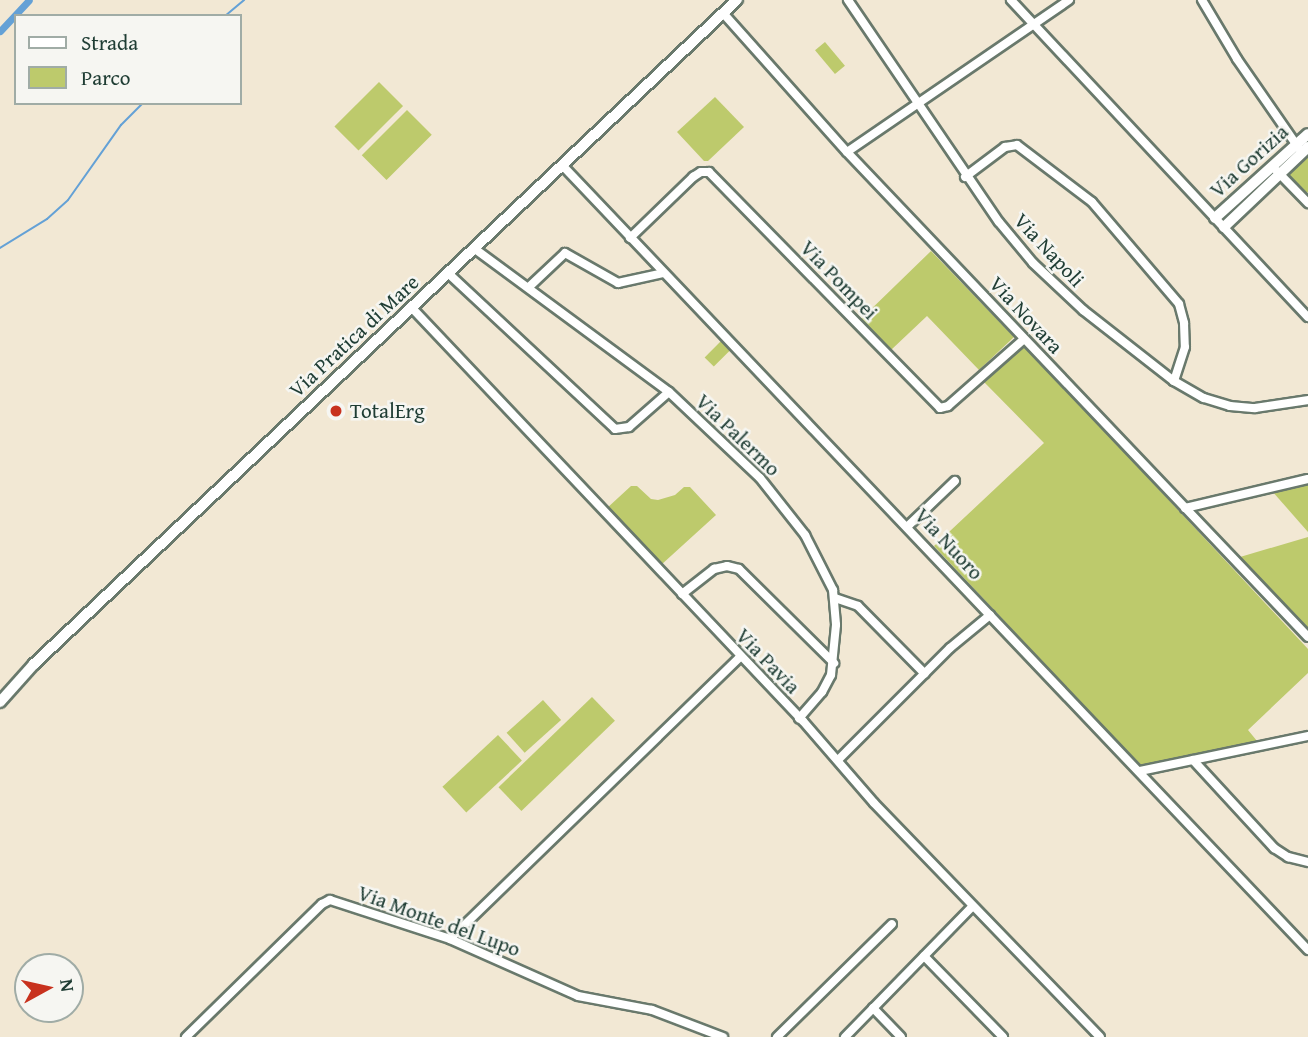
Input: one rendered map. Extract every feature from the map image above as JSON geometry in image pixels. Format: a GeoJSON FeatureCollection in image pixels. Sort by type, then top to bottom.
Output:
{"type":"FeatureCollection","features":[{"type":"Feature","properties":{"kind":"street","name":"Via Pratica di Mare"},"geometry":{"type":"LineString","coordinates":[[1,697],[737,0]]}},
{"type":"Feature","properties":{"kind":"street","name":"Via Napoli"},"geometry":{"type":"LineString","coordinates":[[848,0],[965,177],[1033,262],[1091,316],[1174,381],[1205,398],[1235,407],[1267,408],[1308,400]]}},
{"type":"Feature","properties":{"kind":"street"},"geometry":{"type":"LineString","coordinates":[[1011,0],[1308,317]]}},
{"type":"Feature","properties":{"kind":"street"},"geometry":{"type":"LineString","coordinates":[[847,152],[1069,0]]}},
{"type":"Feature","properties":{"kind":"street"},"geometry":{"type":"LineString","coordinates":[[1202,0],[1241,66],[1302,148]]}},
{"type":"Feature","properties":{"kind":"street","name":"Via Novara"},"geometry":{"type":"LineString","coordinates":[[723,13],[847,152],[1308,637]]}},
{"type":"Feature","properties":{"kind":"street","name":"Via Gorizia"},"geometry":{"type":"LineString","coordinates":[[1215,218],[1302,148],[1308,134]]}},
{"type":"Feature","properties":{"kind":"street"},"geometry":{"type":"LineString","coordinates":[[965,177],[1005,147],[1019,145],[1092,202],[1171,293],[1181,309],[1185,346],[1174,381]]}},
{"type":"Feature","properties":{"kind":"street","name":"Via Nuoro"},"geometry":{"type":"LineString","coordinates":[[562,165],[908,526],[1308,950]]}},
{"type":"Feature","properties":{"kind":"street"},"geometry":{"type":"LineString","coordinates":[[1276,170],[1308,203]]}},
{"type":"Feature","properties":{"kind":"street","name":"Via Gorizia"},"geometry":{"type":"LineString","coordinates":[[1224,227],[1276,170]]}},
{"type":"Feature","properties":{"kind":"street","name":"Via Pompei"},"geometry":{"type":"LineString","coordinates":[[630,238],[693,177],[704,171],[709,172],[940,408],[948,406],[1024,339]]}},
{"type":"Feature","properties":{"kind":"street","name":"Via Palermo"},"geometry":{"type":"LineString","coordinates":[[475,249],[530,286],[668,392],[782,503],[816,554],[835,598],[834,663],[825,687],[799,718]]}},
{"type":"Feature","properties":{"kind":"street"},"geometry":{"type":"LineString","coordinates":[[530,286],[565,253],[621,284],[663,273]]}},
{"type":"Feature","properties":{"kind":"street"},"geometry":{"type":"LineString","coordinates":[[449,274],[615,429],[630,426],[668,392]]}},
{"type":"Feature","properties":{"kind":"street","name":"Via Pavia"},"geometry":{"type":"LineString","coordinates":[[412,308],[799,718],[874,803],[1100,1037]]}},
{"type":"Feature","properties":{"kind":"street"},"geometry":{"type":"LineString","coordinates":[[1185,508],[1308,479]]}},
{"type":"Feature","properties":{"kind":"street"},"geometry":{"type":"LineString","coordinates":[[908,526],[955,481]]}},
{"type":"Feature","properties":{"kind":"street"},"geometry":{"type":"LineString","coordinates":[[682,594],[714,569],[727,566],[739,569],[834,663]]}},
{"type":"Feature","properties":{"kind":"street"},"geometry":{"type":"LineString","coordinates":[[835,598],[858,606],[925,674]]}},
{"type":"Feature","properties":{"kind":"street"},"geometry":{"type":"LineString","coordinates":[[838,760],[925,674],[990,615]]}},
{"type":"Feature","properties":{"kind":"street"},"geometry":{"type":"LineString","coordinates":[[450,939],[740,657]]}},
{"type":"Feature","properties":{"kind":"street"},"geometry":{"type":"LineString","coordinates":[[1140,771],[1308,736]]}},
{"type":"Feature","properties":{"kind":"street"},"geometry":{"type":"LineString","coordinates":[[1194,760],[1276,849],[1308,862]]}},
{"type":"Feature","properties":{"kind":"street","name":"Via Monte del Lupo"},"geometry":{"type":"LineString","coordinates":[[186,1037],[322,904],[330,900],[450,939],[578,996],[652,1010],[723,1037]]}},
{"type":"Feature","properties":{"kind":"street"},"geometry":{"type":"LineString","coordinates":[[845,1037],[973,906]]}},
{"type":"Feature","properties":{"kind":"street"},"geometry":{"type":"LineString","coordinates":[[778,1037],[892,924]]}},
{"type":"Feature","properties":{"kind":"street"},"geometry":{"type":"LineString","coordinates":[[924,956],[1003,1037]]}},
{"type":"Feature","properties":{"kind":"street"},"geometry":{"type":"LineString","coordinates":[[873,1008],[901,1037]]}},
{"type":"Feature","properties":{"kind":"green space"},"geometry":{"type":"Polygon","coordinates":[[[825,42],[845,66],[835,74],[815,50],[825,42]]]}},
{"type":"Feature","properties":{"kind":"green space"},"geometry":{"type":"Polygon","coordinates":[[[379,82],[403,106],[358,151],[334,127],[379,82]]]}},
{"type":"Feature","properties":{"kind":"green space"},"geometry":{"type":"Polygon","coordinates":[[[715,97],[744,127],[708,161],[704,161],[677,132],[715,97]]]}},
{"type":"Feature","properties":{"kind":"green space"},"geometry":{"type":"Polygon","coordinates":[[[407,110],[432,135],[386,180],[362,155],[407,110]]]}},
{"type":"Feature","properties":{"kind":"green space"},"geometry":{"type":"Polygon","coordinates":[[[1308,151],[1308,192],[1306,194],[1286,173],[1308,151]]]}},
{"type":"Feature","properties":{"kind":"green space"},"geometry":{"type":"Polygon","coordinates":[[[931,251],[1014,337],[979,370],[927,316],[891,350],[861,319],[931,251]]]}},
{"type":"Feature","properties":{"kind":"green space"},"geometry":{"type":"Polygon","coordinates":[[[723,339],[732,348],[714,367],[705,357],[723,339]]]}},
{"type":"Feature","properties":{"kind":"green space"},"geometry":{"type":"Polygon","coordinates":[[[1024,345],[1308,649],[1308,673],[1248,730],[1257,741],[1142,768],[934,546],[1044,443],[984,382],[1024,345]]]}},
{"type":"Feature","properties":{"kind":"green space"},"geometry":{"type":"Polygon","coordinates":[[[1308,482],[1308,532],[1272,491],[1308,482]]]}},
{"type":"Feature","properties":{"kind":"green space"},"geometry":{"type":"Polygon","coordinates":[[[631,486],[637,486],[651,499],[658,500],[675,495],[684,487],[690,487],[716,515],[661,565],[606,509],[631,486]]]}},
{"type":"Feature","properties":{"kind":"green space"},"geometry":{"type":"Polygon","coordinates":[[[1308,537],[1308,629],[1240,557],[1308,537]]]}},
{"type":"Feature","properties":{"kind":"green space"},"geometry":{"type":"Polygon","coordinates":[[[592,697],[615,721],[521,811],[498,787],[592,697]]]}},
{"type":"Feature","properties":{"kind":"green space"},"geometry":{"type":"Polygon","coordinates":[[[543,700],[561,720],[525,753],[507,733],[543,700]]]}},
{"type":"Feature","properties":{"kind":"green space"},"geometry":{"type":"Polygon","coordinates":[[[498,735],[522,761],[466,812],[442,787],[498,735]]]}},
{"type":"Feature","properties":{"kind":"waterway"},"geometry":{"type":"LineString","coordinates":[[16,14],[29,0]]}},
{"type":"Feature","properties":{"kind":"waterway"},"geometry":{"type":"LineString","coordinates":[[227,14],[244,0]]}},
{"type":"Feature","properties":{"kind":"waterway"},"geometry":{"type":"LineString","coordinates":[[0,31],[14,16]]}},
{"type":"Feature","properties":{"kind":"waterway"},"geometry":{"type":"LineString","coordinates":[[0,248],[47,219],[68,200],[121,125],[141,105]]}},
{"type":"Feature","properties":{"kind":"place","name":"TotalErg"},"geometry":{"type":"Point","coordinates":[336,411]}}]}
